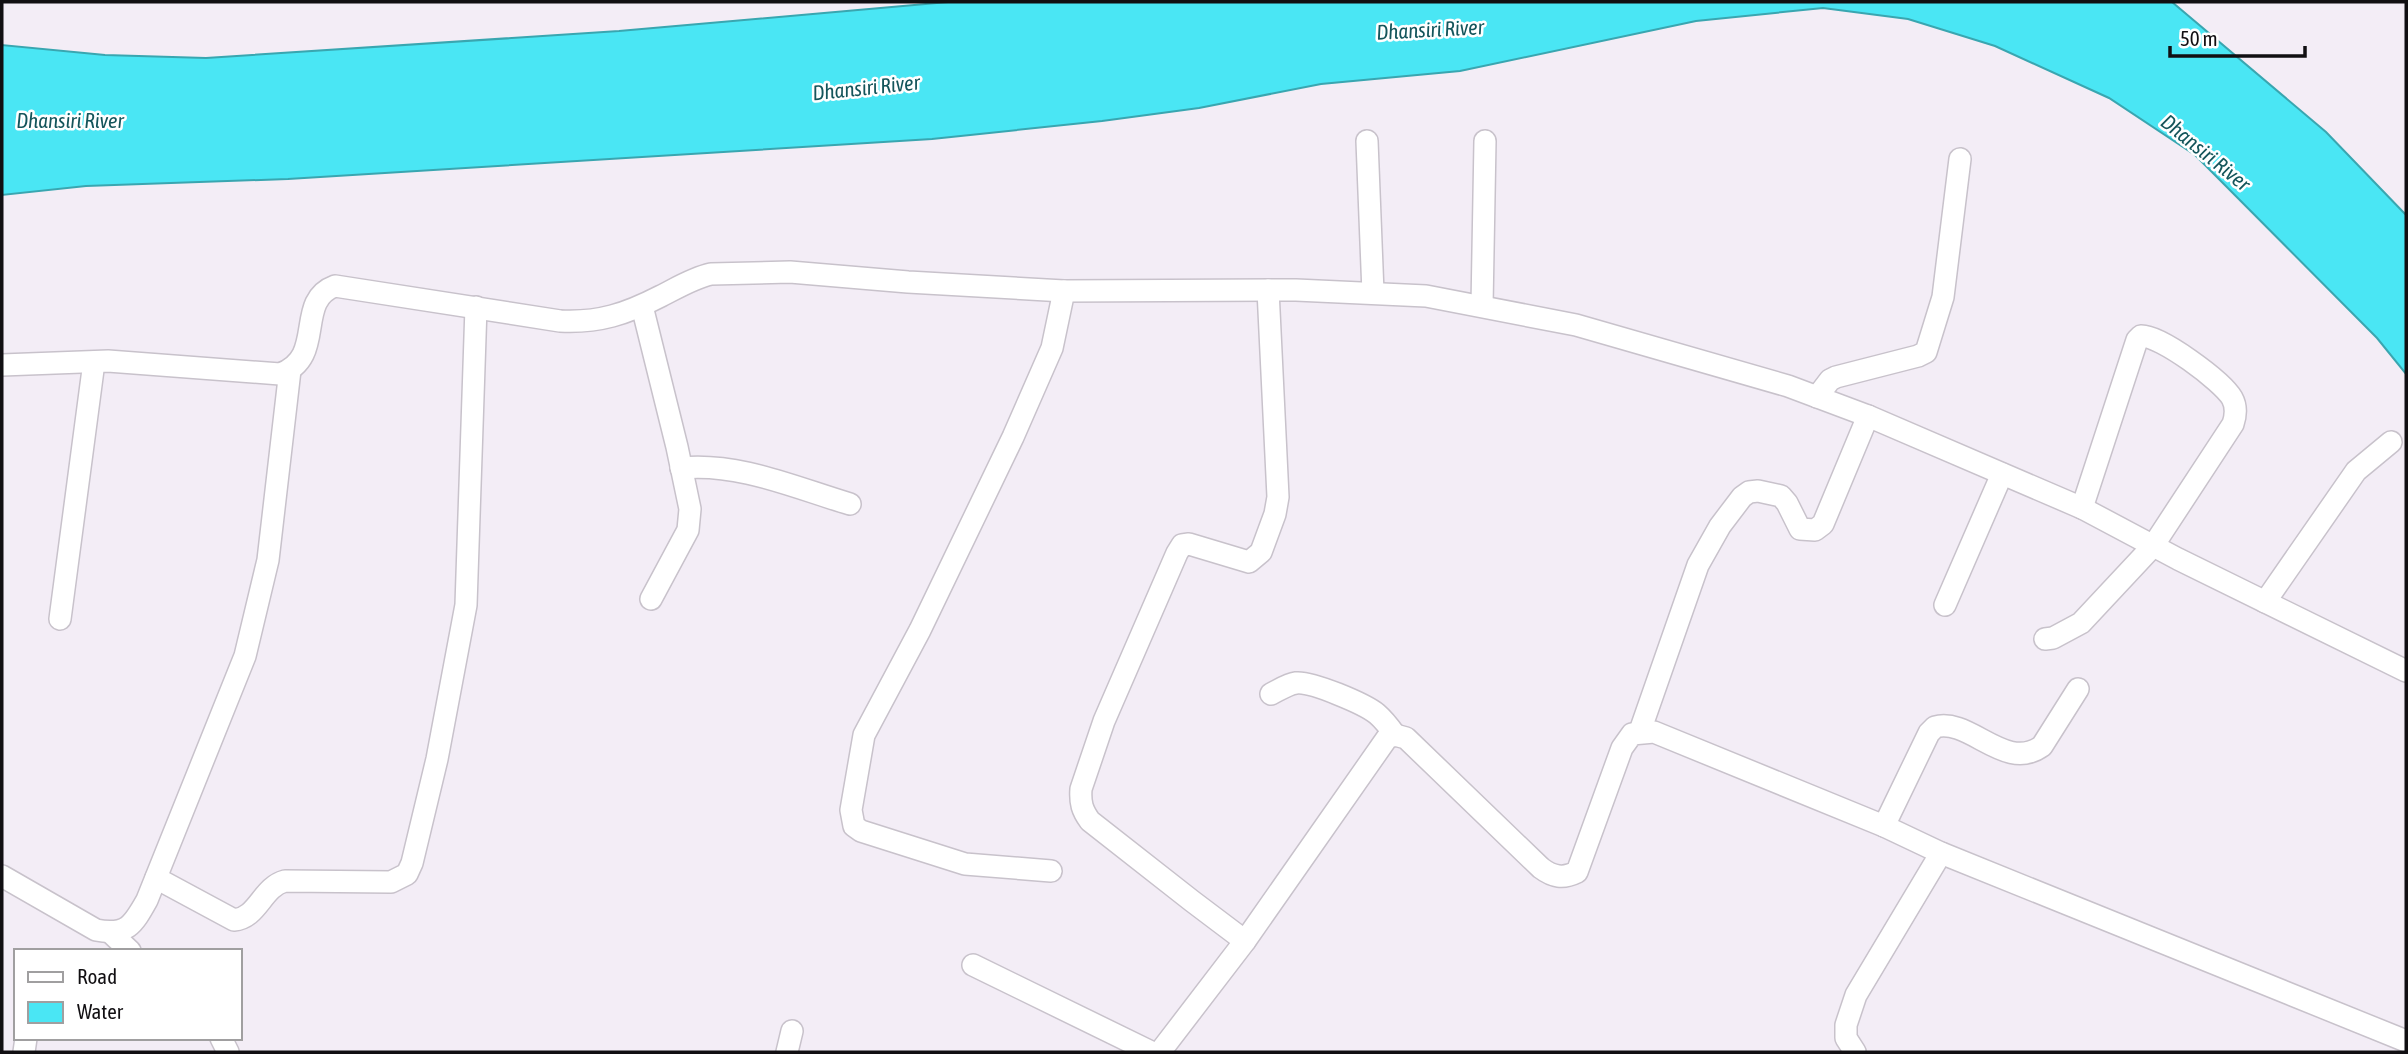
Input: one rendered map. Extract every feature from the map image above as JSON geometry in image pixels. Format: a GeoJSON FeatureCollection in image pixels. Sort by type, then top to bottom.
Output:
{"type":"FeatureCollection","features":[{"type":"Feature","properties":{"kind":"street"},"geometry":{"type":"LineString","coordinates":[[1367,141],[1373,293]]}},
{"type":"Feature","properties":{"kind":"street"},"geometry":{"type":"LineString","coordinates":[[1482,306],[1485,141]]}},
{"type":"Feature","properties":{"kind":"street"},"geometry":{"type":"LineString","coordinates":[[1817,397],[1830,380],[1836,377],[1926,352],[1943,297],[1960,159]]}},
{"type":"Feature","properties":{"kind":"street"},"geometry":{"type":"LineString","coordinates":[[2,365],[108,361],[280,374],[298,364],[304,355],[316,302],[320,294],[335,286],[560,321],[584,322],[598,321],[642,306],[699,277],[711,274],[790,272],[1064,291],[1268,290],[1442,297],[1576,325],[1788,386],[1868,416],[2082,508],[2406,671]]}},
{"type":"Feature","properties":{"kind":"street"},"geometry":{"type":"LineString","coordinates":[[1245,941],[1090,821],[1080,801],[1081,789],[1104,721],[1177,552],[1182,545],[1189,544],[1249,562],[1261,552],[1275,514],[1278,497],[1277,456],[1268,290]]}},
{"type":"Feature","properties":{"kind":"street"},"geometry":{"type":"LineString","coordinates":[[1051,871],[965,864],[861,831],[854,827],[851,810],[864,735],[920,630],[1013,437],[1052,348],[1064,291]]}},
{"type":"Feature","properties":{"kind":"street"},"geometry":{"type":"LineString","coordinates":[[642,306],[681,468],[690,520],[688,530],[651,598]]}},
{"type":"Feature","properties":{"kind":"street"},"geometry":{"type":"LineString","coordinates":[[156,878],[234,920],[250,914],[276,883],[391,882],[407,874],[437,760],[466,605],[476,307]]}},
{"type":"Feature","properties":{"kind":"street"},"geometry":{"type":"LineString","coordinates":[[2045,639],[2053,638],[2081,624],[2153,546],[2234,424],[2236,407],[2227,391],[2179,352],[2155,338],[2141,336],[2137,340],[2082,508]]}},
{"type":"Feature","properties":{"kind":"street"},"geometry":{"type":"LineString","coordinates":[[60,619],[93,362]]}},
{"type":"Feature","properties":{"kind":"street"},"geometry":{"type":"LineString","coordinates":[[2,876],[119,945],[125,930],[136,919],[156,878],[246,656],[268,560],[290,370]]}},
{"type":"Feature","properties":{"kind":"street"},"geometry":{"type":"LineString","coordinates":[[1640,731],[1698,565],[1720,526],[1742,497],[1749,492],[1758,491],[1781,496],[1800,529],[1815,530],[1823,524],[1868,416]]}},
{"type":"Feature","properties":{"kind":"street"},"geometry":{"type":"LineString","coordinates":[[2265,602],[2356,471],[2391,442]]}},
{"type":"Feature","properties":{"kind":"street"},"geometry":{"type":"LineString","coordinates":[[681,468],[707,466],[729,469],[850,505]]}},
{"type":"Feature","properties":{"kind":"street"},"geometry":{"type":"LineString","coordinates":[[1945,605],[2002,474]]}},
{"type":"Feature","properties":{"kind":"street"},"geometry":{"type":"LineString","coordinates":[[1271,694],[1299,682],[1329,691],[1369,708],[1379,715],[1395,735]]}},
{"type":"Feature","properties":{"kind":"street"},"geometry":{"type":"LineString","coordinates":[[1884,825],[1935,727],[1952,725],[2007,751],[2034,752],[2042,746],[2078,690]]}},
{"type":"Feature","properties":{"kind":"street"},"geometry":{"type":"LineString","coordinates":[[1160,1052],[1245,941],[1378,747],[1387,738],[1395,735],[1406,738],[1541,868],[1560,877],[1577,872],[1622,748],[1632,734],[1640,731],[1654,732],[1884,825],[1941,853],[2406,1041]]}},
{"type":"Feature","properties":{"kind":"street"},"geometry":{"type":"LineString","coordinates":[[1855,1052],[1846,1038],[1848,1014],[1856,995],[1941,853]]}},
{"type":"Feature","properties":{"kind":"street"},"geometry":{"type":"LineString","coordinates":[[973,965],[1151,1052]]}},
{"type":"Feature","properties":{"kind":"street"},"geometry":{"type":"LineString","coordinates":[[787,1052],[792,1031]]}},
{"type":"Feature","properties":{"kind":"water","name":"Dhansiri River"},"geometry":{"type":"Polygon","coordinates":[[[948,2],[2172,2],[2326,132],[2406,215],[2406,374],[2377,338],[2195,155],[2109,98],[1995,46],[1908,19],[1823,8],[1696,21],[1460,71],[1321,84],[1199,108],[932,139],[288,179],[86,186],[2,195],[2,45],[105,55],[206,58],[619,31],[948,2]]]}}]}
